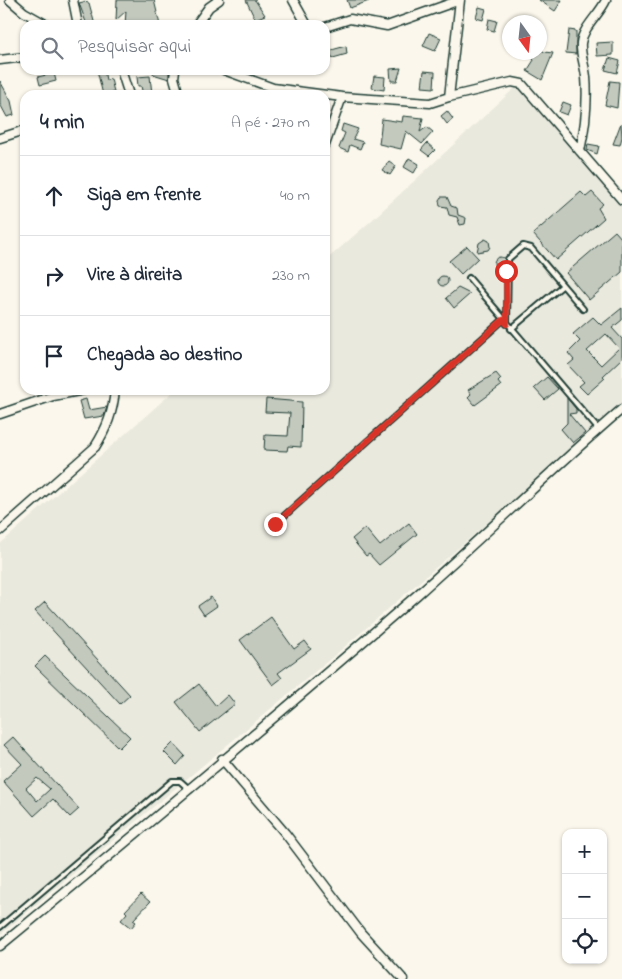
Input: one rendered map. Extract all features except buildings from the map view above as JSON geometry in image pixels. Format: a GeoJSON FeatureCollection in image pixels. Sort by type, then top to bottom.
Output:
{"type":"FeatureCollection","features":[{"type":"Feature","properties":{"kind":"street"},"geometry":{"type":"LineString","coordinates":[[10,0],[24,12],[38,20]]}},
{"type":"Feature","properties":{"kind":"street"},"geometry":{"type":"LineString","coordinates":[[73,0],[77,20]]}},
{"type":"Feature","properties":{"kind":"street"},"geometry":{"type":"LineString","coordinates":[[200,20],[209,7],[219,0]]}},
{"type":"Feature","properties":{"kind":"street"},"geometry":{"type":"LineString","coordinates":[[292,0],[304,20]]}},
{"type":"Feature","properties":{"kind":"street"},"geometry":{"type":"LineString","coordinates":[[330,25],[350,19],[388,26],[460,0],[449,97]]}},
{"type":"Feature","properties":{"kind":"street"},"geometry":{"type":"LineString","coordinates":[[580,150],[584,129],[586,79],[581,44],[586,31],[602,10],[606,0]]}},
{"type":"Feature","properties":{"kind":"street"},"geometry":{"type":"LineString","coordinates":[[0,60],[20,58]]}},
{"type":"Feature","properties":{"kind":"street"},"geometry":{"type":"LineString","coordinates":[[123,75],[127,90]]}},
{"type":"Feature","properties":{"kind":"street"},"geometry":{"type":"LineString","coordinates":[[174,75],[177,90]]}},
{"type":"Feature","properties":{"kind":"street"},"geometry":{"type":"LineString","coordinates":[[238,75],[273,88],[288,90]]}},
{"type":"Feature","properties":{"kind":"street"},"geometry":{"type":"LineString","coordinates":[[330,95],[430,103],[519,82],[622,200]]}},
{"type":"Feature","properties":{"kind":"street"},"geometry":{"type":"LineString","coordinates":[[330,131],[342,97]]}},
{"type":"Feature","properties":{"kind":"street"},"geometry":{"type":"LineString","coordinates":[[0,138],[20,132]]}},
{"type":"Feature","properties":{"kind":"street"},"geometry":{"type":"LineString","coordinates":[[0,414],[58,395]]}},
{"type":"Feature","properties":{"kind":"street"},"geometry":{"type":"LineString","coordinates":[[2,526],[96,447],[109,423],[113,410],[114,395]]}},
{"type":"Feature","properties":{"kind":"street"},"geometry":{"type":"LineString","coordinates":[[0,946],[190,790],[222,759],[418,594],[622,409]]}},
{"type":"Feature","properties":{"kind":"street"},"geometry":{"type":"LineString","coordinates":[[222,759],[285,832],[361,932],[397,975],[403,979]]}},
{"type":"Feature","properties":{"kind":"lane"},"geometry":{"type":"LineString","coordinates":[[507,324],[508,259],[523,246],[530,248],[583,309]]}},
{"type":"Feature","properties":{"kind":"lane"},"geometry":{"type":"LineString","coordinates":[[469,278],[598,429]]}},
{"type":"Feature","properties":{"kind":"lane"},"geometry":{"type":"LineString","coordinates":[[511,329],[562,286]]}},
{"type":"Feature","properties":{"kind":"lane"},"geometry":{"type":"LineString","coordinates":[[275,524],[503,320]]}},
{"type":"Feature","properties":{"kind":"lane"},"geometry":{"type":"LineString","coordinates":[[0,927],[172,781],[180,781],[190,790]]}},
{"type":"Feature","properties":{"kind":"shaded area"},"geometry":{"type":"Polygon","coordinates":[[[519,84],[622,203],[622,406],[341,650],[0,935],[0,544],[169,395],[330,395],[330,257],[519,84]]]}},
{"type":"Feature","properties":{"kind":"route"},"geometry":{"type":"LineString","coordinates":[[275,524],[503,320],[507,324],[506,271]]}}]}
